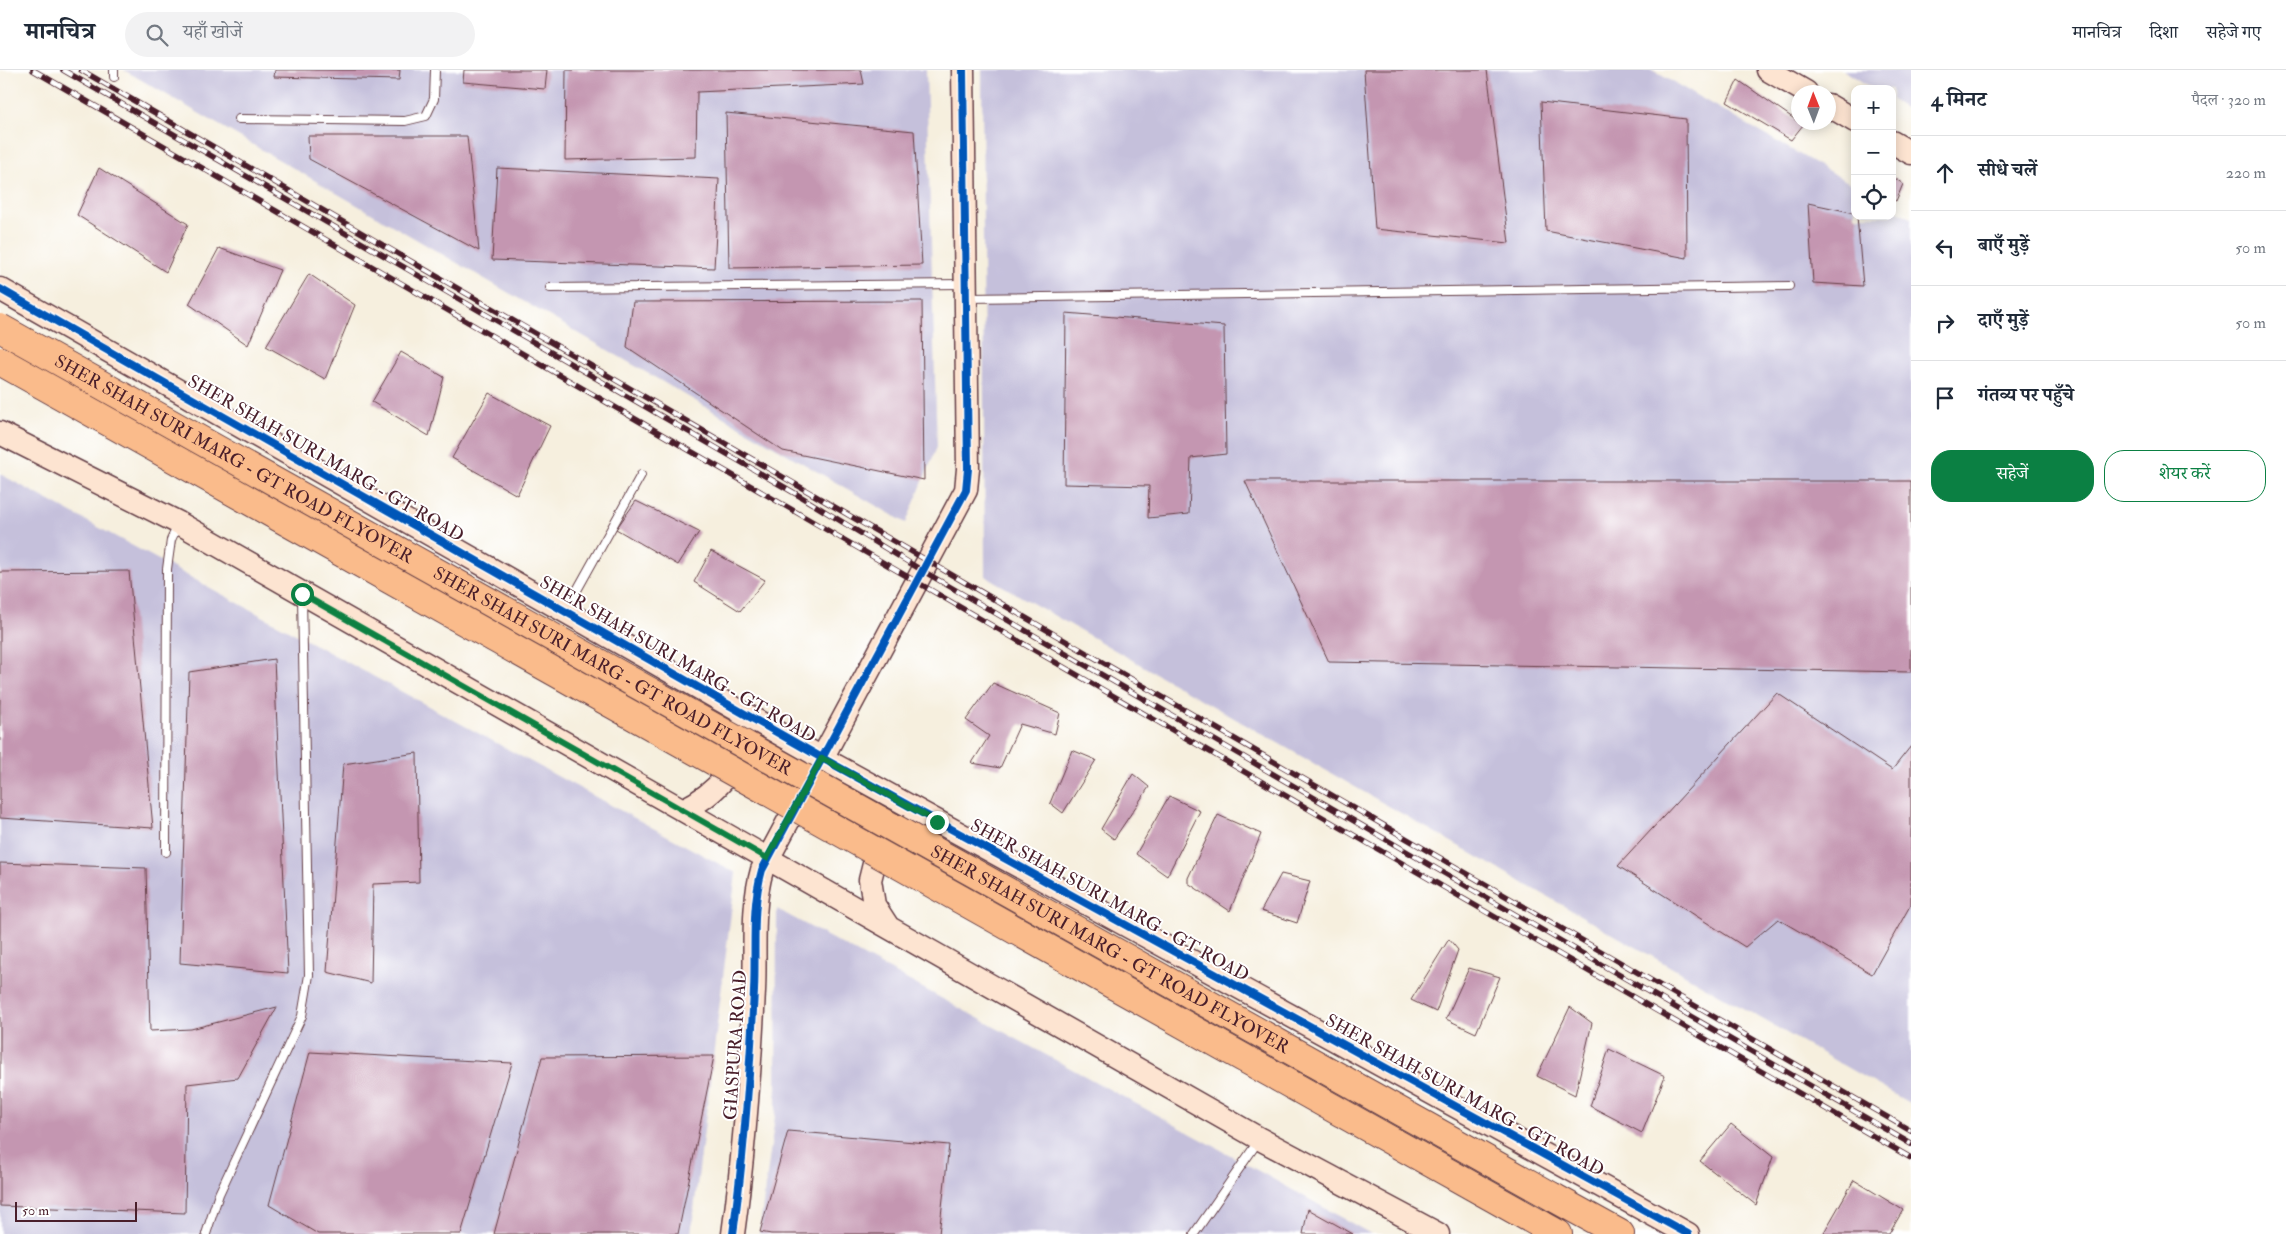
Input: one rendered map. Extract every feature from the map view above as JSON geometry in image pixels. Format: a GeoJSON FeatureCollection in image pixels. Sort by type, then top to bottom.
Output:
{"type":"FeatureCollection","features":[{"type":"Feature","properties":{"kind":"highway","name":"SHER SHAH SURI MARG - GT ROAD FLYOVER"},"geometry":{"type":"LineString","coordinates":[[0,328],[1620,1234]]}},
{"type":"Feature","properties":{"kind":"highway","name":"SHER SHAH SURI MARG - GT ROAD FLYOVER"},"geometry":{"type":"LineString","coordinates":[[0,361],[1549,1229]]}},
{"type":"Feature","properties":{"kind":"street","name":"GIASPURA ROAD"},"geometry":{"type":"LineString","coordinates":[[733,1234],[742,1154],[754,992],[757,889],[767,858],[966,490],[968,469],[963,70]]}},
{"type":"Feature","properties":{"kind":"street"},"geometry":{"type":"LineString","coordinates":[[1768,70],[1794,85]]}},
{"type":"Feature","properties":{"kind":"street"},"geometry":{"type":"LineString","coordinates":[[1836,109],[1851,118]]}},
{"type":"Feature","properties":{"kind":"street"},"geometry":{"type":"LineString","coordinates":[[1896,144],[1911,153]]}},
{"type":"Feature","properties":{"kind":"street","name":"SHER SHAH SURI MARG - GT ROAD"},"geometry":{"type":"LineString","coordinates":[[0,289],[822,758],[1688,1234]]}},
{"type":"Feature","properties":{"kind":"street"},"geometry":{"type":"LineString","coordinates":[[2,437],[179,523],[1260,1139],[1438,1234]]}},
{"type":"Feature","properties":{"kind":"street"},"geometry":{"type":"LineString","coordinates":[[683,810],[701,801],[712,792],[729,772],[740,746],[743,733],[743,713]]}},
{"type":"Feature","properties":{"kind":"street"},"geometry":{"type":"LineString","coordinates":[[887,925],[874,905],[872,896],[870,880],[876,856],[890,836],[912,824],[937,822]]}},
{"type":"Feature","properties":{"kind":"lane"},"geometry":{"type":"LineString","coordinates":[[239,119],[405,121],[426,116],[434,99],[435,70]]}},
{"type":"Feature","properties":{"kind":"lane"},"geometry":{"type":"LineString","coordinates":[[550,288],[966,291],[1789,286]]}},
{"type":"Feature","properties":{"kind":"lane"},"geometry":{"type":"LineString","coordinates":[[565,611],[641,475]]}},
{"type":"Feature","properties":{"kind":"lane"},"geometry":{"type":"LineString","coordinates":[[166,852],[166,569],[171,540],[179,523]]}},
{"type":"Feature","properties":{"kind":"lane"},"geometry":{"type":"LineString","coordinates":[[206,1234],[219,1194],[302,1016],[307,994],[309,976],[302,594]]}},
{"type":"Feature","properties":{"kind":"lane"},"geometry":{"type":"LineString","coordinates":[[1194,1234],[1260,1139]]}},
{"type":"Feature","properties":{"kind":"shaded area"},"geometry":{"type":"Polygon","coordinates":[[[124,70],[926,70],[937,447],[906,523],[124,70]]]}},
{"type":"Feature","properties":{"kind":"shaded area"},"geometry":{"type":"Polygon","coordinates":[[[982,70],[1652,70],[1851,184],[1851,220],[1896,220],[1896,210],[1911,218],[1911,1104],[985,576],[982,70]]]}},
{"type":"Feature","properties":{"kind":"shaded area"},"geometry":{"type":"Polygon","coordinates":[[[1843,70],[1911,70],[1911,112],[1896,103],[1896,85],[1867,85],[1843,70]]]}},
{"type":"Feature","properties":{"kind":"shaded area"},"geometry":{"type":"Polygon","coordinates":[[[0,474],[736,873],[691,1234],[0,1234],[0,474]]]}},
{"type":"Feature","properties":{"kind":"shaded area"},"geometry":{"type":"Polygon","coordinates":[[[777,909],[1223,1151],[1371,1234],[759,1234],[776,1109],[777,909]]]}},
{"type":"Feature","properties":{"kind":"building"},"geometry":{"type":"Polygon","coordinates":[[[275,70],[400,70],[399,80],[274,77],[275,70]]]}},
{"type":"Feature","properties":{"kind":"building"},"geometry":{"type":"Polygon","coordinates":[[[464,70],[547,70],[545,89],[463,82],[464,70]]]}},
{"type":"Feature","properties":{"kind":"building"},"geometry":{"type":"Polygon","coordinates":[[[566,70],[861,70],[864,84],[697,92],[696,157],[565,160],[566,70]]]}},
{"type":"Feature","properties":{"kind":"building"},"geometry":{"type":"Polygon","coordinates":[[[1364,70],[1487,70],[1509,243],[1375,229],[1364,70]]]}},
{"type":"Feature","properties":{"kind":"building"},"geometry":{"type":"Polygon","coordinates":[[[1738,80],[1791,117],[1791,130],[1799,130],[1791,140],[1727,102],[1738,80]]]}},
{"type":"Feature","properties":{"kind":"building"},"geometry":{"type":"Polygon","coordinates":[[[1541,102],[1686,119],[1687,258],[1546,231],[1541,102]]]}},
{"type":"Feature","properties":{"kind":"building"},"geometry":{"type":"Polygon","coordinates":[[[726,113],[914,131],[922,265],[729,268],[726,113]]]}},
{"type":"Feature","properties":{"kind":"building"},"geometry":{"type":"Polygon","coordinates":[[[308,136],[467,136],[479,251],[309,159],[308,136]]]}},
{"type":"Feature","properties":{"kind":"building"},"geometry":{"type":"Polygon","coordinates":[[[99,168],[188,224],[166,272],[77,215],[99,168]]]}},
{"type":"Feature","properties":{"kind":"building"},"geometry":{"type":"Polygon","coordinates":[[[497,168],[719,179],[714,268],[492,260],[497,168]]]}},
{"type":"Feature","properties":{"kind":"building"},"geometry":{"type":"Polygon","coordinates":[[[1896,179],[1903,184],[1896,201],[1896,179]]]}},
{"type":"Feature","properties":{"kind":"building"},"geometry":{"type":"Polygon","coordinates":[[[1808,203],[1851,212],[1851,220],[1857,220],[1863,286],[1813,283],[1808,203]]]}},
{"type":"Feature","properties":{"kind":"building"},"geometry":{"type":"Polygon","coordinates":[[[219,248],[280,270],[248,345],[189,304],[219,248]]]}},
{"type":"Feature","properties":{"kind":"building"},"geometry":{"type":"Polygon","coordinates":[[[309,274],[355,305],[325,379],[266,346],[309,274]]]}},
{"type":"Feature","properties":{"kind":"building"},"geometry":{"type":"Polygon","coordinates":[[[922,301],[924,480],[783,451],[627,347],[633,302],[922,301]]]}},
{"type":"Feature","properties":{"kind":"building"},"geometry":{"type":"Polygon","coordinates":[[[1066,313],[1224,326],[1226,454],[1191,458],[1189,514],[1148,518],[1149,486],[1064,484],[1066,313]]]}},
{"type":"Feature","properties":{"kind":"building"},"geometry":{"type":"Polygon","coordinates":[[[401,352],[444,377],[429,436],[372,402],[401,352]]]}},
{"type":"Feature","properties":{"kind":"building"},"geometry":{"type":"Polygon","coordinates":[[[489,393],[550,426],[517,495],[452,458],[489,393]]]}},
{"type":"Feature","properties":{"kind":"building"},"geometry":{"type":"Polygon","coordinates":[[[1245,481],[1911,481],[1911,672],[1329,662],[1245,481]]]}},
{"type":"Feature","properties":{"kind":"building"},"geometry":{"type":"Polygon","coordinates":[[[636,501],[699,532],[678,565],[616,529],[636,501]]]}},
{"type":"Feature","properties":{"kind":"building"},"geometry":{"type":"Polygon","coordinates":[[[711,551],[765,580],[740,611],[694,582],[711,551]]]}},
{"type":"Feature","properties":{"kind":"building"},"geometry":{"type":"Polygon","coordinates":[[[129,571],[153,828],[0,818],[0,572],[129,571]]]}},
{"type":"Feature","properties":{"kind":"building"},"geometry":{"type":"Polygon","coordinates":[[[274,659],[288,973],[180,963],[189,672],[274,659]]]}},
{"type":"Feature","properties":{"kind":"building"},"geometry":{"type":"Polygon","coordinates":[[[993,683],[1060,713],[1055,734],[1020,724],[1000,768],[972,763],[989,736],[966,720],[993,683]]]}},
{"type":"Feature","properties":{"kind":"building"},"geometry":{"type":"Polygon","coordinates":[[[1777,693],[1892,770],[1911,746],[1911,904],[1872,974],[1778,919],[1745,947],[1618,866],[1777,693]]]}},
{"type":"Feature","properties":{"kind":"building"},"geometry":{"type":"Polygon","coordinates":[[[1072,750],[1096,760],[1063,813],[1050,803],[1072,750]]]}},
{"type":"Feature","properties":{"kind":"building"},"geometry":{"type":"Polygon","coordinates":[[[417,753],[419,882],[373,884],[371,983],[327,972],[343,764],[417,753]]]}},
{"type":"Feature","properties":{"kind":"building"},"geometry":{"type":"Polygon","coordinates":[[[1133,774],[1149,787],[1114,839],[1101,829],[1133,774]]]}},
{"type":"Feature","properties":{"kind":"building"},"geometry":{"type":"Polygon","coordinates":[[[1169,796],[1200,811],[1167,876],[1136,854],[1169,796]]]}},
{"type":"Feature","properties":{"kind":"building"},"geometry":{"type":"Polygon","coordinates":[[[1218,815],[1261,834],[1230,911],[1188,883],[1188,878],[1218,815]]]}},
{"type":"Feature","properties":{"kind":"building"},"geometry":{"type":"Polygon","coordinates":[[[0,863],[146,868],[150,1031],[191,1029],[277,1007],[238,1078],[187,1084],[185,1213],[0,1206],[0,863]]]}},
{"type":"Feature","properties":{"kind":"building"},"geometry":{"type":"Polygon","coordinates":[[[1281,874],[1310,881],[1297,923],[1261,911],[1281,874]]]}},
{"type":"Feature","properties":{"kind":"building"},"geometry":{"type":"Polygon","coordinates":[[[1449,939],[1458,950],[1436,1012],[1411,1000],[1449,939]]]}},
{"type":"Feature","properties":{"kind":"building"},"geometry":{"type":"Polygon","coordinates":[[[1469,968],[1500,977],[1476,1033],[1446,1019],[1469,968]]]}},
{"type":"Feature","properties":{"kind":"building"},"geometry":{"type":"Polygon","coordinates":[[[1570,1007],[1592,1023],[1575,1095],[1537,1076],[1570,1007]]]}},
{"type":"Feature","properties":{"kind":"building"},"geometry":{"type":"Polygon","coordinates":[[[1609,1049],[1665,1076],[1642,1133],[1590,1106],[1609,1049]]]}},
{"type":"Feature","properties":{"kind":"building"},"geometry":{"type":"Polygon","coordinates":[[[310,1052],[512,1063],[461,1234],[318,1234],[269,1205],[310,1052]]]}},
{"type":"Feature","properties":{"kind":"building"},"geometry":{"type":"Polygon","coordinates":[[[714,1056],[678,1234],[494,1234],[542,1057],[714,1056]]]}},
{"type":"Feature","properties":{"kind":"building"},"geometry":{"type":"Polygon","coordinates":[[[1731,1124],[1773,1157],[1756,1205],[1700,1161],[1731,1124]]]}},
{"type":"Feature","properties":{"kind":"building"},"geometry":{"type":"Polygon","coordinates":[[[788,1131],[949,1145],[939,1234],[771,1234],[760,1232],[788,1131]]]}},
{"type":"Feature","properties":{"kind":"building"},"geometry":{"type":"Polygon","coordinates":[[[1854,1180],[1903,1210],[1889,1234],[1823,1234],[1854,1180]]]}},
{"type":"Feature","properties":{"kind":"building"},"geometry":{"type":"Polygon","coordinates":[[[1308,1209],[1353,1234],[1303,1234],[1308,1209]]]}},
{"type":"Feature","properties":{"kind":"railway"},"geometry":{"type":"LineString","coordinates":[[33,70],[1911,1158]]}},
{"type":"Feature","properties":{"kind":"railway"},"geometry":{"type":"LineString","coordinates":[[63,70],[798,495],[923,571],[1911,1144]]}},
{"type":"Feature","properties":{"kind":"railway"},"geometry":{"type":"LineString","coordinates":[[81,70],[1911,1131]]}},
{"type":"Feature","properties":{"kind":"cycle path"},"geometry":{"type":"LineString","coordinates":[[733,1234],[751,1052],[756,899],[762,870],[966,490],[968,469],[963,70]]}},
{"type":"Feature","properties":{"kind":"cycle path"},"geometry":{"type":"LineString","coordinates":[[0,289],[822,758],[1688,1234]]}},
{"type":"Feature","properties":{"kind":"route"},"geometry":{"type":"LineString","coordinates":[[302,594],[767,858],[822,758],[937,822]]}}]}
